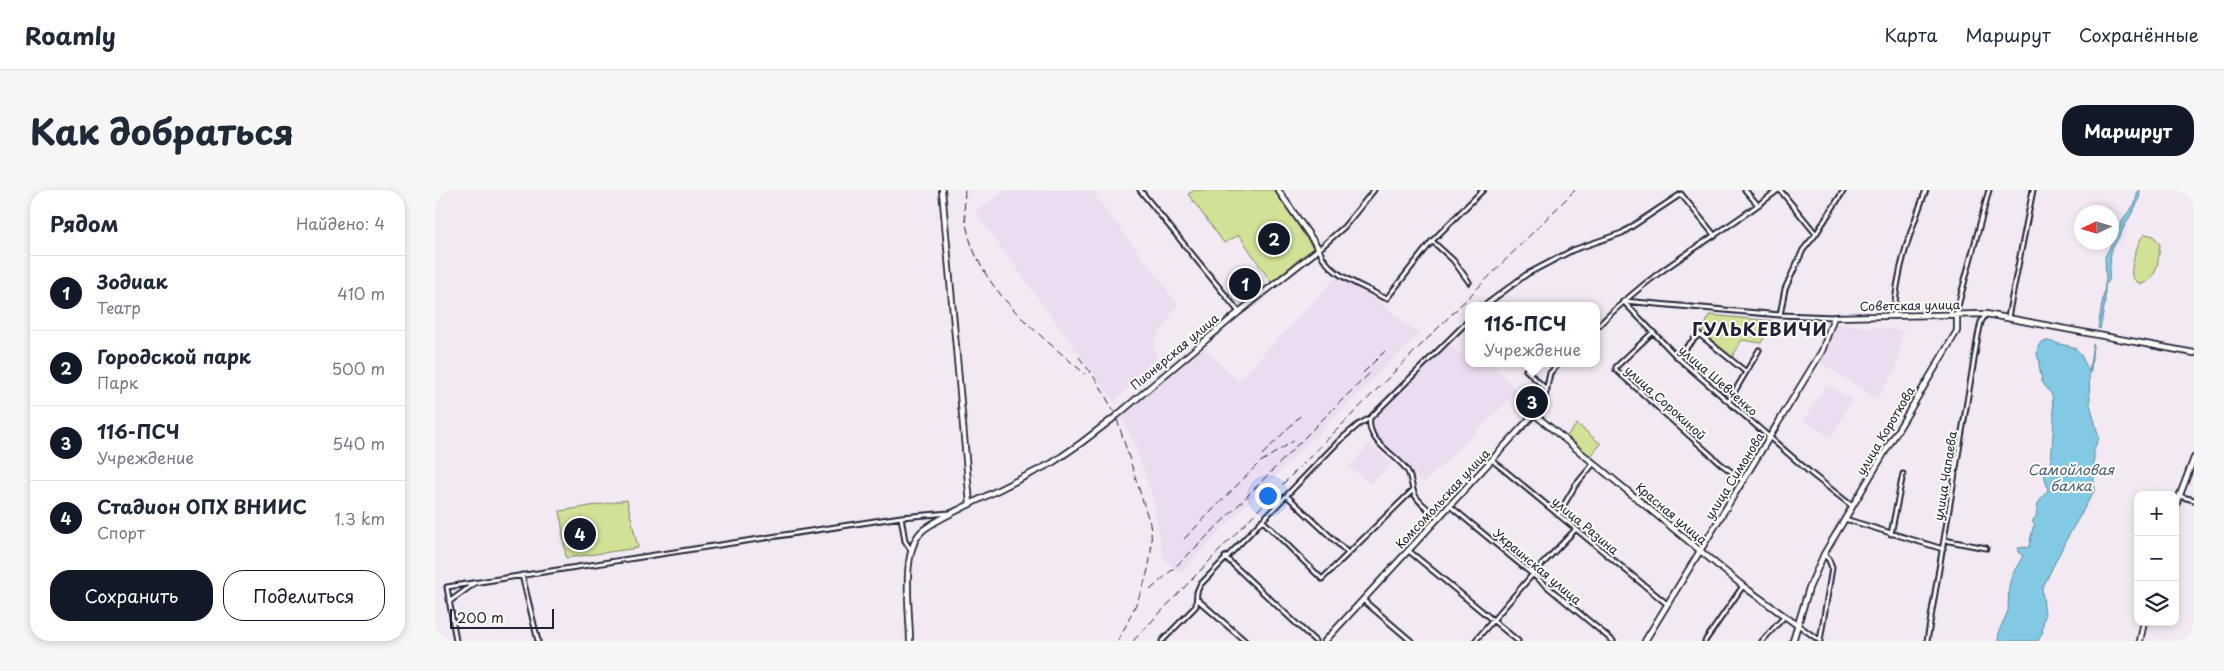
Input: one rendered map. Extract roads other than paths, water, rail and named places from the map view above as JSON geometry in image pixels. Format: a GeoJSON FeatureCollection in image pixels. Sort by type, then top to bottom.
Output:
{"type":"FeatureCollection","features":[{"type":"Feature","properties":{"kind":"street"},"geometry":{"type":"LineString","coordinates":[[942,190],[970,504]]}},
{"type":"Feature","properties":{"kind":"street"},"geometry":{"type":"LineString","coordinates":[[1140,190],[1239,312]]}},
{"type":"Feature","properties":{"kind":"street"},"geometry":{"type":"LineString","coordinates":[[1278,190],[1319,249],[1321,256],[1331,268],[1381,297],[1387,298],[1433,241],[1483,190]]}},
{"type":"Feature","properties":{"kind":"street","name":"Пионерская улица"},"geometry":{"type":"LineString","coordinates":[[911,550],[923,530],[1052,463],[1115,417],[1239,312],[1319,249],[1344,227],[1374,190]]}},
{"type":"Feature","properties":{"kind":"street"},"geometry":{"type":"LineString","coordinates":[[1745,190],[1758,205]]}},
{"type":"Feature","properties":{"kind":"street"},"geometry":{"type":"LineString","coordinates":[[1600,324],[1623,301],[1661,272],[1779,190],[1816,234]]}},
{"type":"Feature","properties":{"kind":"street"},"geometry":{"type":"LineString","coordinates":[[1780,315],[1785,289],[1803,250],[1816,234],[1844,190]]}},
{"type":"Feature","properties":{"kind":"street"},"geometry":{"type":"LineString","coordinates":[[1894,316],[1899,267],[1926,190]]}},
{"type":"Feature","properties":{"kind":"street"},"geometry":{"type":"LineString","coordinates":[[1957,315],[1958,305],[1989,190]]}},
{"type":"Feature","properties":{"kind":"street"},"geometry":{"type":"LineString","coordinates":[[2008,317],[2033,190]]}},
{"type":"Feature","properties":{"kind":"street"},"geometry":{"type":"LineString","coordinates":[[1489,302],[1527,274],[1573,250],[1622,233],[1681,194],[1715,236]]}},
{"type":"Feature","properties":{"kind":"street"},"geometry":{"type":"LineString","coordinates":[[1433,241],[1453,260],[1469,282]]}},
{"type":"Feature","properties":{"kind":"street","name":"Советская улица"},"geometry":{"type":"LineString","coordinates":[[1623,301],[1780,315],[1834,317],[1986,314],[2194,353]]}},
{"type":"Feature","properties":{"kind":"street","name":"улица Шевченко"},"geometry":{"type":"LineString","coordinates":[[1623,301],[1677,358],[1852,506]]}},
{"type":"Feature","properties":{"kind":"street","name":"улица Чапаева"},"geometry":{"type":"LineString","coordinates":[[1927,641],[1981,322],[1986,314]]}},
{"type":"Feature","properties":{"kind":"street","name":"улица Короткова"},"geometry":{"type":"LineString","coordinates":[[1793,641],[1815,571],[1957,331],[1957,315]]}},
{"type":"Feature","properties":{"kind":"street","name":"улица Симонова"},"geometry":{"type":"LineString","coordinates":[[1645,641],[1822,351],[1834,317]]}},
{"type":"Feature","properties":{"kind":"street"},"geometry":{"type":"LineString","coordinates":[[1162,641],[1191,612],[1197,600],[1197,592],[1200,586],[1225,557],[1339,441],[1358,425],[1370,418],[1465,324]]}},
{"type":"Feature","properties":{"kind":"street","name":"улица Сорокиной"},"geometry":{"type":"LineString","coordinates":[[1652,333],[1616,367],[1618,373],[1721,464],[1744,481]]}},
{"type":"Feature","properties":{"kind":"street"},"geometry":{"type":"LineString","coordinates":[[1677,358],[1699,334],[1746,372]]}},
{"type":"Feature","properties":{"kind":"street"},"geometry":{"type":"LineString","coordinates":[[1729,401],[1759,350]]}},
{"type":"Feature","properties":{"kind":"street","name":"Комсомольская улица"},"geometry":{"type":"LineString","coordinates":[[1326,641],[1534,414],[1548,390],[1548,378],[1557,367]]}},
{"type":"Feature","properties":{"kind":"street"},"geometry":{"type":"LineString","coordinates":[[1526,370],[1548,390]]}},
{"type":"Feature","properties":{"kind":"street","name":"Красная улица"},"geometry":{"type":"LineString","coordinates":[[1534,414],[1743,586],[1797,625]]}},
{"type":"Feature","properties":{"kind":"street"},"geometry":{"type":"LineString","coordinates":[[1370,418],[1370,432],[1406,468],[1412,478],[1413,490],[1420,501],[1439,518]]}},
{"type":"Feature","properties":{"kind":"street"},"geometry":{"type":"LineString","coordinates":[[2194,458],[2179,496],[2194,500]]}},
{"type":"Feature","properties":{"kind":"street","name":"улица Разина"},"geometry":{"type":"LineString","coordinates":[[1492,460],[1667,604]]}},
{"type":"Feature","properties":{"kind":"street"},"geometry":{"type":"LineString","coordinates":[[1558,514],[1575,486],[1594,463]]}},
{"type":"Feature","properties":{"kind":"street"},"geometry":{"type":"LineString","coordinates":[[1891,534],[1903,474]]}},
{"type":"Feature","properties":{"kind":"street"},"geometry":{"type":"LineString","coordinates":[[1262,520],[1322,578],[1413,490]]}},
{"type":"Feature","properties":{"kind":"street"},"geometry":{"type":"LineString","coordinates":[[1287,496],[1348,553]]}},
{"type":"Feature","properties":{"kind":"street","name":"Украинская улица"},"geometry":{"type":"LineString","coordinates":[[1450,506],[1613,641]]}},
{"type":"Feature","properties":{"kind":"street"},"geometry":{"type":"LineString","coordinates":[[456,641],[447,587],[901,516],[953,513]]}},
{"type":"Feature","properties":{"kind":"street"},"geometry":{"type":"LineString","coordinates":[[901,516],[905,541],[911,550],[909,576],[910,641]]}},
{"type":"Feature","properties":{"kind":"street"},"geometry":{"type":"LineString","coordinates":[[1845,519],[1943,550]]}},
{"type":"Feature","properties":{"kind":"street"},"geometry":{"type":"LineString","coordinates":[[1475,641],[1533,574],[1575,530]]}},
{"type":"Feature","properties":{"kind":"street"},"geometry":{"type":"LineString","coordinates":[[1944,540],[1986,548]]}},
{"type":"Feature","properties":{"kind":"street"},"geometry":{"type":"LineString","coordinates":[[1409,551],[1518,641]]}},
{"type":"Feature","properties":{"kind":"street"},"geometry":{"type":"LineString","coordinates":[[1797,625],[1819,641],[1831,568],[1829,560],[1824,554]]}},
{"type":"Feature","properties":{"kind":"street"},"geometry":{"type":"LineString","coordinates":[[1225,557],[1315,641]]}},
{"type":"Feature","properties":{"kind":"street"},"geometry":{"type":"LineString","coordinates":[[522,575],[538,641]]}},
{"type":"Feature","properties":{"kind":"street"},"geometry":{"type":"LineString","coordinates":[[449,602],[476,582]]}},
{"type":"Feature","properties":{"kind":"street"},"geometry":{"type":"LineString","coordinates":[[1705,641],[1743,586]]}},
{"type":"Feature","properties":{"kind":"street"},"geometry":{"type":"LineString","coordinates":[[1197,600],[1245,641]]}},
{"type":"Feature","properties":{"kind":"street"},"geometry":{"type":"LineString","coordinates":[[1363,600],[1411,641]]}},
{"type":"Feature","properties":{"kind":"street"},"geometry":{"type":"LineString","coordinates":[[1762,641],[1785,616]]}},
{"type":"Feature","properties":{"kind":"street"},"geometry":{"type":"LineString","coordinates":[[2140,641],[2143,626]]}},
{"type":"Feature","properties":{"kind":"water"},"geometry":{"type":"Polygon","coordinates":[[[2138,190],[2140,190],[2139,200],[2119,236],[2119,228],[2125,216],[2135,204],[2138,190]]]}},
{"type":"Feature","properties":{"kind":"water"},"geometry":{"type":"Polygon","coordinates":[[[2108,250],[2112,250],[2111,251],[2109,281],[2105,285],[2105,257],[2108,250]]]}},
{"type":"Feature","properties":{"kind":"water"},"geometry":{"type":"Polygon","coordinates":[[[2105,285],[2105,303],[2100,329],[2098,328],[2105,285]]]}},
{"type":"Feature","properties":{"kind":"water","name":"Самойловая балка"},"geometry":{"type":"Polygon","coordinates":[[[2048,341],[2075,348],[2081,355],[2089,372],[2093,344],[2091,371],[2089,374],[2090,404],[2099,438],[2094,449],[2094,491],[2065,542],[2042,589],[2045,615],[2043,631],[2038,641],[1998,641],[1999,631],[2008,611],[2009,586],[2012,575],[2023,556],[2018,552],[2018,548],[2029,547],[2033,527],[2035,526],[2032,521],[2036,517],[2038,503],[2048,490],[2044,474],[2051,465],[2054,417],[2052,395],[2042,382],[2040,361],[2037,354],[2041,342],[2048,341]]]}},
{"type":"Feature","properties":{"kind":"railway"},"geometry":{"type":"LineString","coordinates":[[965,190],[966,220],[973,247],[985,272],[1001,295],[1020,316],[1085,374]]}},
{"type":"Feature","properties":{"kind":"railway"},"geometry":{"type":"LineString","coordinates":[[1133,641],[1283,484],[1575,190]]}},
{"type":"Feature","properties":{"kind":"railway"},"geometry":{"type":"LineString","coordinates":[[1363,373],[1385,351]]}},
{"type":"Feature","properties":{"kind":"railway"},"geometry":{"type":"LineString","coordinates":[[1079,357],[1099,384],[1116,416],[1150,524],[1151,555],[1148,570],[1138,599],[1118,641]]}},
{"type":"Feature","properties":{"kind":"railway"},"geometry":{"type":"LineString","coordinates":[[1150,590],[1179,564],[1371,372]]}},
{"type":"Feature","properties":{"kind":"railway"},"geometry":{"type":"LineString","coordinates":[[1262,455],[1300,416]]}},
{"type":"Feature","properties":{"kind":"railway"},"geometry":{"type":"LineString","coordinates":[[1184,539],[1259,463],[1295,440]]}},
{"type":"Feature","properties":{"kind":"place","name":"Городской парк"},"geometry":{"type":"Point","coordinates":[1274,239]}},
{"type":"Feature","properties":{"kind":"place","name":"Зодиак"},"geometry":{"type":"Point","coordinates":[1245,284]}},
{"type":"Feature","properties":{"kind":"place","name":"116-ПСЧ"},"geometry":{"type":"Point","coordinates":[1532,402]}},
{"type":"Feature","properties":{"kind":"place","name":"Стадион ОПХ ВНИИС"},"geometry":{"type":"Point","coordinates":[580,534]}},
{"type":"Feature","properties":{"kind":"district","name":"ГУЛЬКЕВИЧИ"},"geometry":{"type":"Point","coordinates":[1760,330]}}]}
